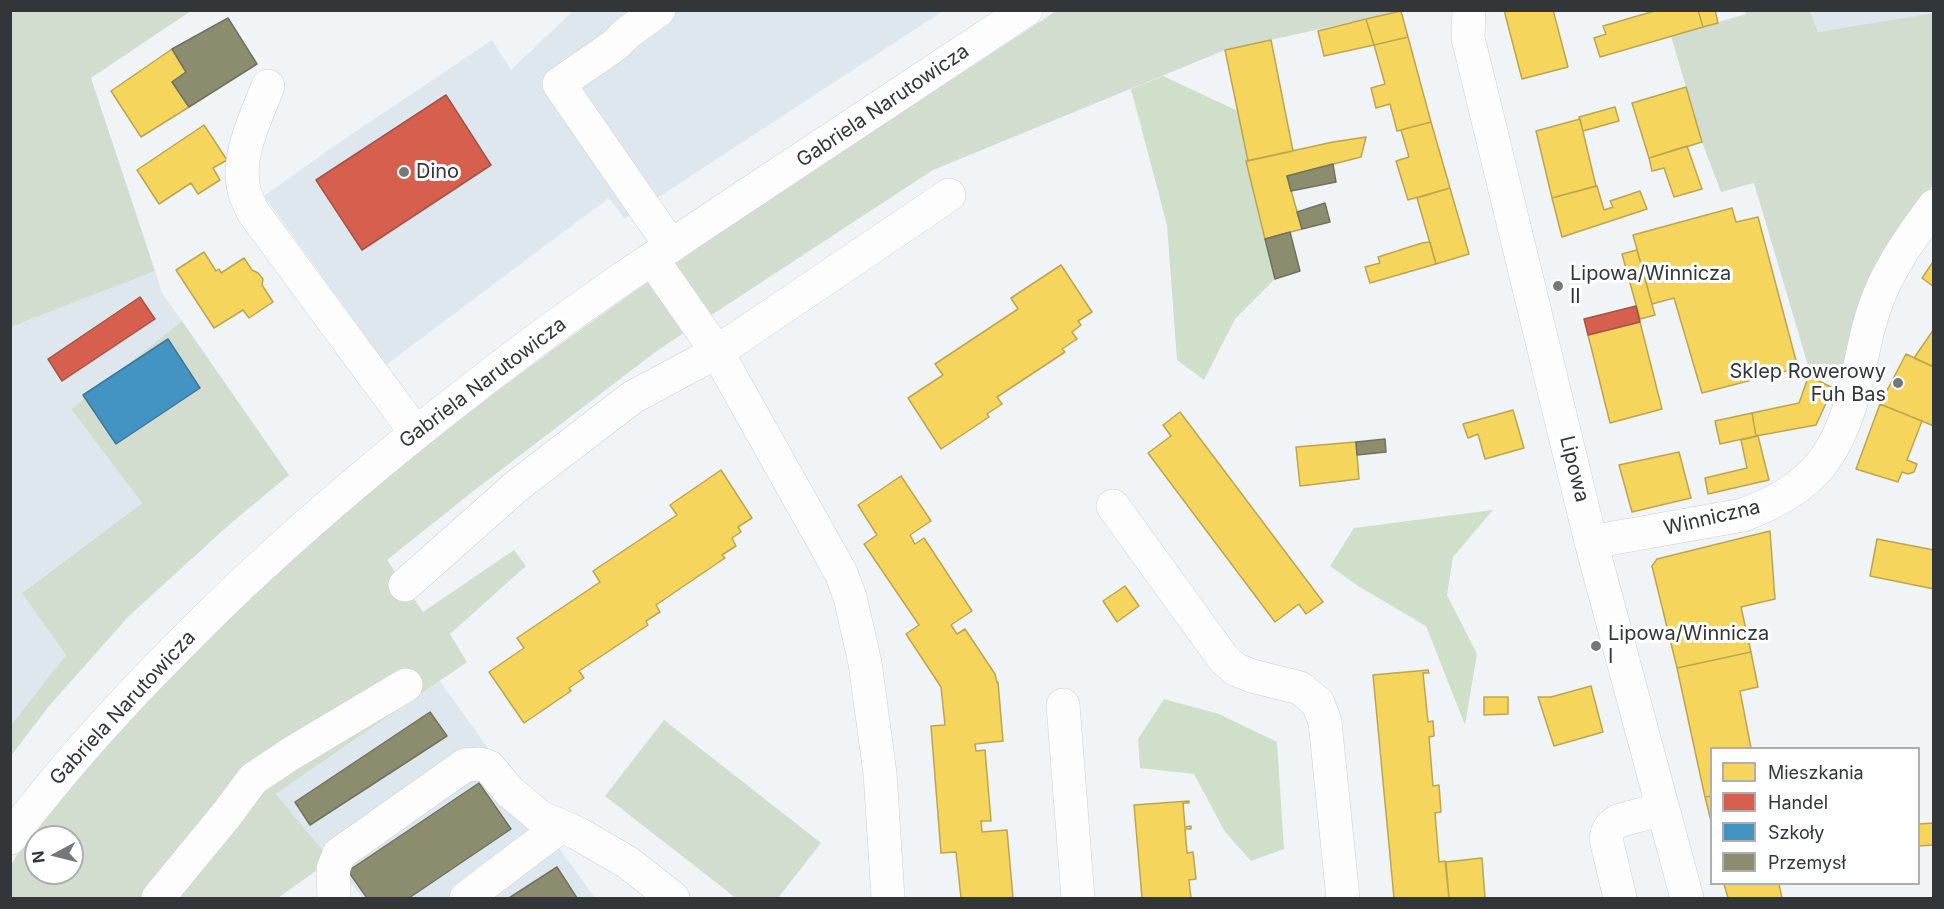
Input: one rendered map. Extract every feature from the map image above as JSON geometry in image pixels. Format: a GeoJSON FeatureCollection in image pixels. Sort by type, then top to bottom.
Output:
{"type":"FeatureCollection","features":[{"type":"Feature","properties":{"kind":"street"},"geometry":{"type":"LineString","coordinates":[[659,10],[627,33],[615,45],[559,84],[662,253],[841,573],[850,597],[865,663],[880,773],[888,898]]}},
{"type":"Feature","properties":{"kind":"street","name":"Gabriela Narutowicza"},"geometry":{"type":"LineString","coordinates":[[10,838],[124,701],[230,593],[348,488],[529,345],[662,253],[1026,10]]}},
{"type":"Feature","properties":{"kind":"street","name":"Lipowa"},"geometry":{"type":"LineString","coordinates":[[1453,10],[1469,25],[1591,542],[1687,898]]}},
{"type":"Feature","properties":{"kind":"street"},"geometry":{"type":"LineString","coordinates":[[268,86],[248,139],[243,166],[244,189],[253,212],[416,433]]}},
{"type":"Feature","properties":{"kind":"street"},"geometry":{"type":"LineString","coordinates":[[405,585],[518,486],[633,398],[717,352],[949,195]]}},
{"type":"Feature","properties":{"kind":"street","name":"Winniczna"},"geometry":{"type":"LineString","coordinates":[[1591,542],[1743,515],[1790,494],[1815,473],[1826,459],[1845,423],[1865,340],[1881,292],[1903,250],[1934,206]]}},
{"type":"Feature","properties":{"kind":"street"},"geometry":{"type":"LineString","coordinates":[[1113,506],[1223,658],[1235,669],[1252,676],[1299,688],[1318,703],[1325,722],[1343,898]]}},
{"type":"Feature","properties":{"kind":"street"},"geometry":{"type":"LineString","coordinates":[[159,898],[253,778],[406,685]]}},
{"type":"Feature","properties":{"kind":"street"},"geometry":{"type":"LineString","coordinates":[[1063,705],[1078,898]]}},
{"type":"Feature","properties":{"kind":"street"},"geometry":{"type":"LineString","coordinates":[[334,898],[333,869],[339,854],[465,765],[480,764],[489,767],[509,791],[540,817],[577,833],[627,862],[656,894]]}},
{"type":"Feature","properties":{"kind":"street"},"geometry":{"type":"LineString","coordinates":[[1620,898],[1606,839],[1607,832],[1611,825],[1618,821],[1662,809]]}},
{"type":"Feature","properties":{"kind":"street"},"geometry":{"type":"LineString","coordinates":[[466,898],[561,826]]}},
{"type":"Feature","properties":{"kind":"shaded area"},"geometry":{"type":"Polygon","coordinates":[[[1933,10],[1934,13],[1818,32],[1810,11],[1933,10]]]}},
{"type":"Feature","properties":{"kind":"shaded area"},"geometry":{"type":"Polygon","coordinates":[[[573,11],[943,11],[625,219],[609,198],[386,365],[264,196],[492,40],[511,70],[573,11]]]}},
{"type":"Feature","properties":{"kind":"shaded area"},"geometry":{"type":"Polygon","coordinates":[[[155,271],[162,293],[182,321],[71,409],[142,503],[23,592],[66,655],[11,725],[11,327],[155,271]]]}},
{"type":"Feature","properties":{"kind":"shaded area"},"geometry":{"type":"Polygon","coordinates":[[[440,681],[595,898],[363,898],[276,794],[440,681]]]}},
{"type":"Feature","properties":{"kind":"green space"},"geometry":{"type":"Polygon","coordinates":[[[11,10],[191,11],[91,78],[155,271],[11,327],[11,10]]]}},
{"type":"Feature","properties":{"kind":"green space"},"geometry":{"type":"Polygon","coordinates":[[[1056,11],[1401,11],[1225,50],[933,170],[658,350],[476,489],[387,560],[423,612],[514,550],[526,566],[450,634],[467,662],[276,794],[331,860],[278,898],[11,898],[10,872],[13,861],[24,846],[24,885],[84,885],[84,825],[41,825],[99,755],[203,643],[314,540],[431,443],[552,351],[676,263],[1056,11]]]}},
{"type":"Feature","properties":{"kind":"green space"},"geometry":{"type":"Polygon","coordinates":[[[1745,11],[1810,11],[1818,32],[1933,13],[1933,185],[1895,242],[1842,381],[1809,369],[1754,183],[1721,192],[1702,142],[1671,36],[1746,14],[1745,11]]]}},
{"type":"Feature","properties":{"kind":"green space"},"geometry":{"type":"Polygon","coordinates":[[[1163,76],[1238,111],[1275,279],[1235,319],[1204,380],[1177,360],[1167,225],[1131,89],[1163,76]]]}},
{"type":"Feature","properties":{"kind":"green space"},"geometry":{"type":"Polygon","coordinates":[[[182,321],[289,475],[231,523],[128,617],[49,706],[11,756],[11,725],[66,655],[22,593],[142,503],[71,409],[182,321]]]}},
{"type":"Feature","properties":{"kind":"green space"},"geometry":{"type":"Polygon","coordinates":[[[1493,510],[1453,557],[1447,595],[1477,654],[1465,725],[1426,626],[1358,586],[1330,566],[1354,528],[1493,510]]]}},
{"type":"Feature","properties":{"kind":"green space"},"geometry":{"type":"Polygon","coordinates":[[[1164,699],[1219,714],[1277,742],[1284,849],[1251,861],[1225,832],[1194,774],[1140,768],[1138,739],[1164,699]]]}},
{"type":"Feature","properties":{"kind":"green space"},"geometry":{"type":"Polygon","coordinates":[[[664,720],[821,843],[778,898],[736,898],[605,796],[664,720]]]}},
{"type":"Feature","properties":{"kind":"building: Mieszkania"},"geometry":{"type":"Polygon","coordinates":[[[1504,10],[1553,10],[1568,67],[1522,79],[1504,10]]]}},
{"type":"Feature","properties":{"kind":"building: Mieszkania"},"geometry":{"type":"Polygon","coordinates":[[[1658,10],[1698,10],[1703,27],[1600,57],[1594,38],[1606,34],[1603,26],[1658,10]]]}},
{"type":"Feature","properties":{"kind":"building: Mieszkania"},"geometry":{"type":"Polygon","coordinates":[[[1698,10],[1715,10],[1718,23],[1703,27],[1698,10]]]}},
{"type":"Feature","properties":{"kind":"building: Mieszkania"},"geometry":{"type":"Polygon","coordinates":[[[1401,11],[1408,37],[1374,45],[1366,19],[1401,11]]]}},
{"type":"Feature","properties":{"kind":"building: Mieszkania"},"geometry":{"type":"Polygon","coordinates":[[[1366,19],[1374,45],[1324,56],[1318,31],[1366,19]]]}},
{"type":"Feature","properties":{"kind":"building: Mieszkania"},"geometry":{"type":"Polygon","coordinates":[[[1408,37],[1431,122],[1397,131],[1390,104],[1376,108],[1371,88],[1385,84],[1374,45],[1408,37]]]}},
{"type":"Feature","properties":{"kind":"building: Mieszkania"},"geometry":{"type":"Polygon","coordinates":[[[1271,40],[1293,151],[1248,161],[1225,50],[1271,40]]]}},
{"type":"Feature","properties":{"kind":"building: Mieszkania"},"geometry":{"type":"Polygon","coordinates":[[[172,49],[186,72],[172,82],[189,107],[141,137],[111,91],[172,49]]]}},
{"type":"Feature","properties":{"kind":"building: Mieszkania"},"geometry":{"type":"Polygon","coordinates":[[[1686,87],[1702,142],[1649,158],[1632,103],[1686,87]]]}},
{"type":"Feature","properties":{"kind":"building: Mieszkania"},"geometry":{"type":"Polygon","coordinates":[[[1615,107],[1619,121],[1583,131],[1579,117],[1615,107]]]}},
{"type":"Feature","properties":{"kind":"building: Mieszkania"},"geometry":{"type":"Polygon","coordinates":[[[1580,119],[1596,186],[1552,198],[1536,131],[1580,119]]]}},
{"type":"Feature","properties":{"kind":"building: Mieszkania"},"geometry":{"type":"Polygon","coordinates":[[[1431,122],[1450,188],[1408,200],[1396,161],[1409,157],[1401,130],[1431,122]]]}},
{"type":"Feature","properties":{"kind":"building: Mieszkania"},"geometry":{"type":"Polygon","coordinates":[[[204,125],[227,160],[213,168],[220,180],[198,194],[191,183],[159,204],[137,170],[204,125]]]}},
{"type":"Feature","properties":{"kind":"building: Mieszkania"},"geometry":{"type":"Polygon","coordinates":[[[1366,137],[1361,157],[1287,176],[1302,229],[1265,239],[1246,161],[1366,137]]]}},
{"type":"Feature","properties":{"kind":"building: Mieszkania"},"geometry":{"type":"Polygon","coordinates":[[[1687,146],[1702,189],[1674,197],[1664,168],[1652,171],[1649,158],[1687,146]]]}},
{"type":"Feature","properties":{"kind":"building: Mieszkania"},"geometry":{"type":"Polygon","coordinates":[[[1597,186],[1604,210],[1613,207],[1610,201],[1640,191],[1647,209],[1562,237],[1552,198],[1597,186]]]}},
{"type":"Feature","properties":{"kind":"building: Mieszkania"},"geometry":{"type":"Polygon","coordinates":[[[1450,188],[1469,254],[1436,264],[1417,198],[1450,188]]]}},
{"type":"Feature","properties":{"kind":"building: Mieszkania"},"geometry":{"type":"Polygon","coordinates":[[[1732,208],[1736,222],[1758,217],[1798,368],[1702,393],[1674,298],[1652,304],[1633,235],[1732,208]]]}},
{"type":"Feature","properties":{"kind":"building: Mieszkania"},"geometry":{"type":"Polygon","coordinates":[[[1430,242],[1436,264],[1370,283],[1365,267],[1380,263],[1378,257],[1430,242]]]}},
{"type":"Feature","properties":{"kind":"building: Mieszkania"},"geometry":{"type":"Polygon","coordinates":[[[1637,250],[1655,315],[1640,319],[1622,254],[1637,250]]]}},
{"type":"Feature","properties":{"kind":"building: Mieszkania"},"geometry":{"type":"Polygon","coordinates":[[[204,252],[216,271],[219,269],[221,273],[244,258],[252,270],[263,279],[262,285],[273,302],[249,318],[243,310],[214,328],[176,270],[204,252]]]}},
{"type":"Feature","properties":{"kind":"building: Mieszkania"},"geometry":{"type":"Polygon","coordinates":[[[1934,263],[1934,287],[1922,278],[1934,263]]]}},
{"type":"Feature","properties":{"kind":"building: Mieszkania"},"geometry":{"type":"Polygon","coordinates":[[[1061,265],[1092,312],[1078,321],[1081,325],[1072,332],[1077,339],[1062,349],[1065,352],[997,397],[1002,404],[987,414],[989,417],[941,449],[908,398],[943,375],[935,364],[1018,309],[1011,298],[1061,265]]]}},
{"type":"Feature","properties":{"kind":"building: Mieszkania"},"geometry":{"type":"Polygon","coordinates":[[[1640,322],[1662,409],[1610,423],[1588,335],[1640,322]]]}},
{"type":"Feature","properties":{"kind":"building: Mieszkania"},"geometry":{"type":"Polygon","coordinates":[[[1934,329],[1934,367],[1914,358],[1934,329]]]}},
{"type":"Feature","properties":{"kind":"building: Mieszkania"},"geometry":{"type":"Polygon","coordinates":[[[1906,354],[1934,367],[1934,426],[1880,404],[1906,354]]]}},
{"type":"Feature","properties":{"kind":"building: Mieszkania"},"geometry":{"type":"Polygon","coordinates":[[[1810,372],[1816,375],[1815,379],[1833,388],[1816,425],[1756,436],[1752,413],[1799,403],[1810,372]]]}},
{"type":"Feature","properties":{"kind":"building: Mieszkania"},"geometry":{"type":"Polygon","coordinates":[[[1880,404],[1922,421],[1907,460],[1917,464],[1914,472],[1908,474],[1902,472],[1898,482],[1856,469],[1880,404]]]}},
{"type":"Feature","properties":{"kind":"building: Mieszkania"},"geometry":{"type":"Polygon","coordinates":[[[1513,410],[1524,448],[1485,459],[1478,434],[1468,438],[1463,424],[1513,410]]]}},
{"type":"Feature","properties":{"kind":"building: Mieszkania"},"geometry":{"type":"Polygon","coordinates":[[[1180,412],[1323,602],[1306,614],[1299,604],[1275,622],[1148,453],[1171,436],[1163,425],[1180,412]]]}},
{"type":"Feature","properties":{"kind":"building: Mieszkania"},"geometry":{"type":"Polygon","coordinates":[[[1752,413],[1756,436],[1720,444],[1715,421],[1752,413]]]}},
{"type":"Feature","properties":{"kind":"building: Mieszkania"},"geometry":{"type":"Polygon","coordinates":[[[1758,436],[1769,480],[1708,494],[1705,478],[1747,468],[1741,440],[1758,436]]]}},
{"type":"Feature","properties":{"kind":"building: Mieszkania"},"geometry":{"type":"Polygon","coordinates":[[[1356,442],[1359,479],[1300,486],[1296,447],[1356,442]]]}},
{"type":"Feature","properties":{"kind":"building: Mieszkania"},"geometry":{"type":"Polygon","coordinates":[[[1679,452],[1691,498],[1632,512],[1619,465],[1679,452]]]}},
{"type":"Feature","properties":{"kind":"building: Mieszkania"},"geometry":{"type":"Polygon","coordinates":[[[721,470],[752,518],[738,527],[741,532],[732,538],[736,546],[722,555],[725,558],[656,605],[660,612],[646,621],[648,625],[579,671],[584,678],[569,688],[571,691],[524,723],[489,672],[524,648],[517,638],[600,582],[593,571],[677,515],[670,505],[721,470]]]}},
{"type":"Feature","properties":{"kind":"building: Mieszkania"},"geometry":{"type":"Polygon","coordinates":[[[901,476],[931,521],[910,535],[915,544],[924,538],[972,611],[951,625],[957,634],[965,629],[998,682],[1003,741],[975,744],[976,751],[985,750],[991,821],[981,821],[982,832],[1007,830],[1013,898],[961,898],[956,852],[941,853],[931,726],[945,725],[941,687],[906,634],[919,625],[864,544],[877,535],[858,505],[901,476]]]}},
{"type":"Feature","properties":{"kind":"building: Mieszkania"},"geometry":{"type":"Polygon","coordinates":[[[1770,531],[1775,599],[1741,607],[1751,652],[1677,668],[1652,566],[1657,559],[1770,531]]]}},
{"type":"Feature","properties":{"kind":"building: Mieszkania"},"geometry":{"type":"Polygon","coordinates":[[[1877,539],[1934,550],[1934,589],[1870,576],[1877,539]]]}},
{"type":"Feature","properties":{"kind":"building: Mieszkania"},"geometry":{"type":"Polygon","coordinates":[[[1125,586],[1139,606],[1117,622],[1103,601],[1125,586]]]}},
{"type":"Feature","properties":{"kind":"building: Mieszkania"},"geometry":{"type":"Polygon","coordinates":[[[1751,652],[1758,687],[1740,691],[1751,747],[1710,747],[1710,796],[1705,797],[1677,668],[1751,652]]]}},
{"type":"Feature","properties":{"kind":"building: Mieszkania"},"geometry":{"type":"Polygon","coordinates":[[[1428,670],[1429,673],[1423,673],[1428,722],[1433,721],[1434,736],[1429,737],[1433,786],[1439,785],[1441,812],[1435,813],[1439,862],[1445,861],[1449,898],[1394,898],[1373,675],[1428,670]]]}},
{"type":"Feature","properties":{"kind":"building: Mieszkania"},"geometry":{"type":"Polygon","coordinates":[[[1591,686],[1603,732],[1554,746],[1538,697],[1551,697],[1591,686]]]}},
{"type":"Feature","properties":{"kind":"building: Mieszkania"},"geometry":{"type":"Polygon","coordinates":[[[1484,697],[1508,697],[1508,714],[1484,715],[1484,697]]]}},
{"type":"Feature","properties":{"kind":"building: Mieszkania"},"geometry":{"type":"Polygon","coordinates":[[[1710,796],[1710,817],[1705,797],[1710,796]]]}},
{"type":"Feature","properties":{"kind":"building: Mieszkania"},"geometry":{"type":"Polygon","coordinates":[[[1189,801],[1189,803],[1183,803],[1185,827],[1191,826],[1191,829],[1185,829],[1187,853],[1193,852],[1196,879],[1189,880],[1191,898],[1142,898],[1134,805],[1189,801]]]}},
{"type":"Feature","properties":{"kind":"building: Mieszkania"},"geometry":{"type":"Polygon","coordinates":[[[1934,823],[1934,845],[1920,846],[1920,824],[1934,823]]]}},
{"type":"Feature","properties":{"kind":"building: Mieszkania"},"geometry":{"type":"Polygon","coordinates":[[[1482,858],[1485,898],[1449,898],[1446,862],[1482,858]]]}},
{"type":"Feature","properties":{"kind":"building: Mieszkania"},"geometry":{"type":"Polygon","coordinates":[[[1724,885],[1779,885],[1782,898],[1728,898],[1724,885]]]}},
{"type":"Feature","properties":{"kind":"building: Handel","name":"Dino"},"geometry":{"type":"Polygon","coordinates":[[[446,95],[491,165],[362,250],[316,180],[446,95]]]}},
{"type":"Feature","properties":{"kind":"building: Handel"},"geometry":{"type":"Polygon","coordinates":[[[140,297],[155,319],[62,381],[48,359],[140,297]]]}},
{"type":"Feature","properties":{"kind":"building: Handel"},"geometry":{"type":"Polygon","coordinates":[[[1636,306],[1640,322],[1588,335],[1584,319],[1636,306]]]}},
{"type":"Feature","properties":{"kind":"building: Szkoły"},"geometry":{"type":"Polygon","coordinates":[[[168,339],[200,388],[116,444],[83,395],[168,339]]]}},
{"type":"Feature","properties":{"kind":"building: Przemysł"},"geometry":{"type":"Polygon","coordinates":[[[228,18],[257,64],[189,107],[172,82],[186,72],[172,49],[228,18]]]}},
{"type":"Feature","properties":{"kind":"building: Przemysł"},"geometry":{"type":"Polygon","coordinates":[[[1333,164],[1336,182],[1291,191],[1287,176],[1333,164]]]}},
{"type":"Feature","properties":{"kind":"building: Przemysł"},"geometry":{"type":"Polygon","coordinates":[[[1325,203],[1330,222],[1302,229],[1297,212],[1325,203]]]}},
{"type":"Feature","properties":{"kind":"building: Przemysł"},"geometry":{"type":"Polygon","coordinates":[[[1290,232],[1300,271],[1275,279],[1265,239],[1290,232]]]}},
{"type":"Feature","properties":{"kind":"building: Przemysł"},"geometry":{"type":"Polygon","coordinates":[[[1385,439],[1386,452],[1357,455],[1356,442],[1385,439]]]}},
{"type":"Feature","properties":{"kind":"building: Przemysł"},"geometry":{"type":"Polygon","coordinates":[[[430,712],[447,736],[310,825],[295,802],[430,712]]]}},
{"type":"Feature","properties":{"kind":"building: Przemysł"},"geometry":{"type":"Polygon","coordinates":[[[479,783],[511,829],[409,898],[367,898],[348,871],[479,783]]]}},
{"type":"Feature","properties":{"kind":"building: Przemysł"},"geometry":{"type":"Polygon","coordinates":[[[557,867],[577,898],[509,898],[557,867]]]}},
{"type":"Feature","properties":{"kind":"place","name":"Dino"},"geometry":{"type":"Point","coordinates":[404,172]}},
{"type":"Feature","properties":{"kind":"place","name":"Lipowa/Winnicza II"},"geometry":{"type":"Point","coordinates":[1558,286]}},
{"type":"Feature","properties":{"kind":"place","name":"Sklep Rowerowy Fuh Bas"},"geometry":{"type":"Point","coordinates":[1898,383]}},
{"type":"Feature","properties":{"kind":"place","name":"Lipowa/Winnicza I"},"geometry":{"type":"Point","coordinates":[1596,646]}}]}
